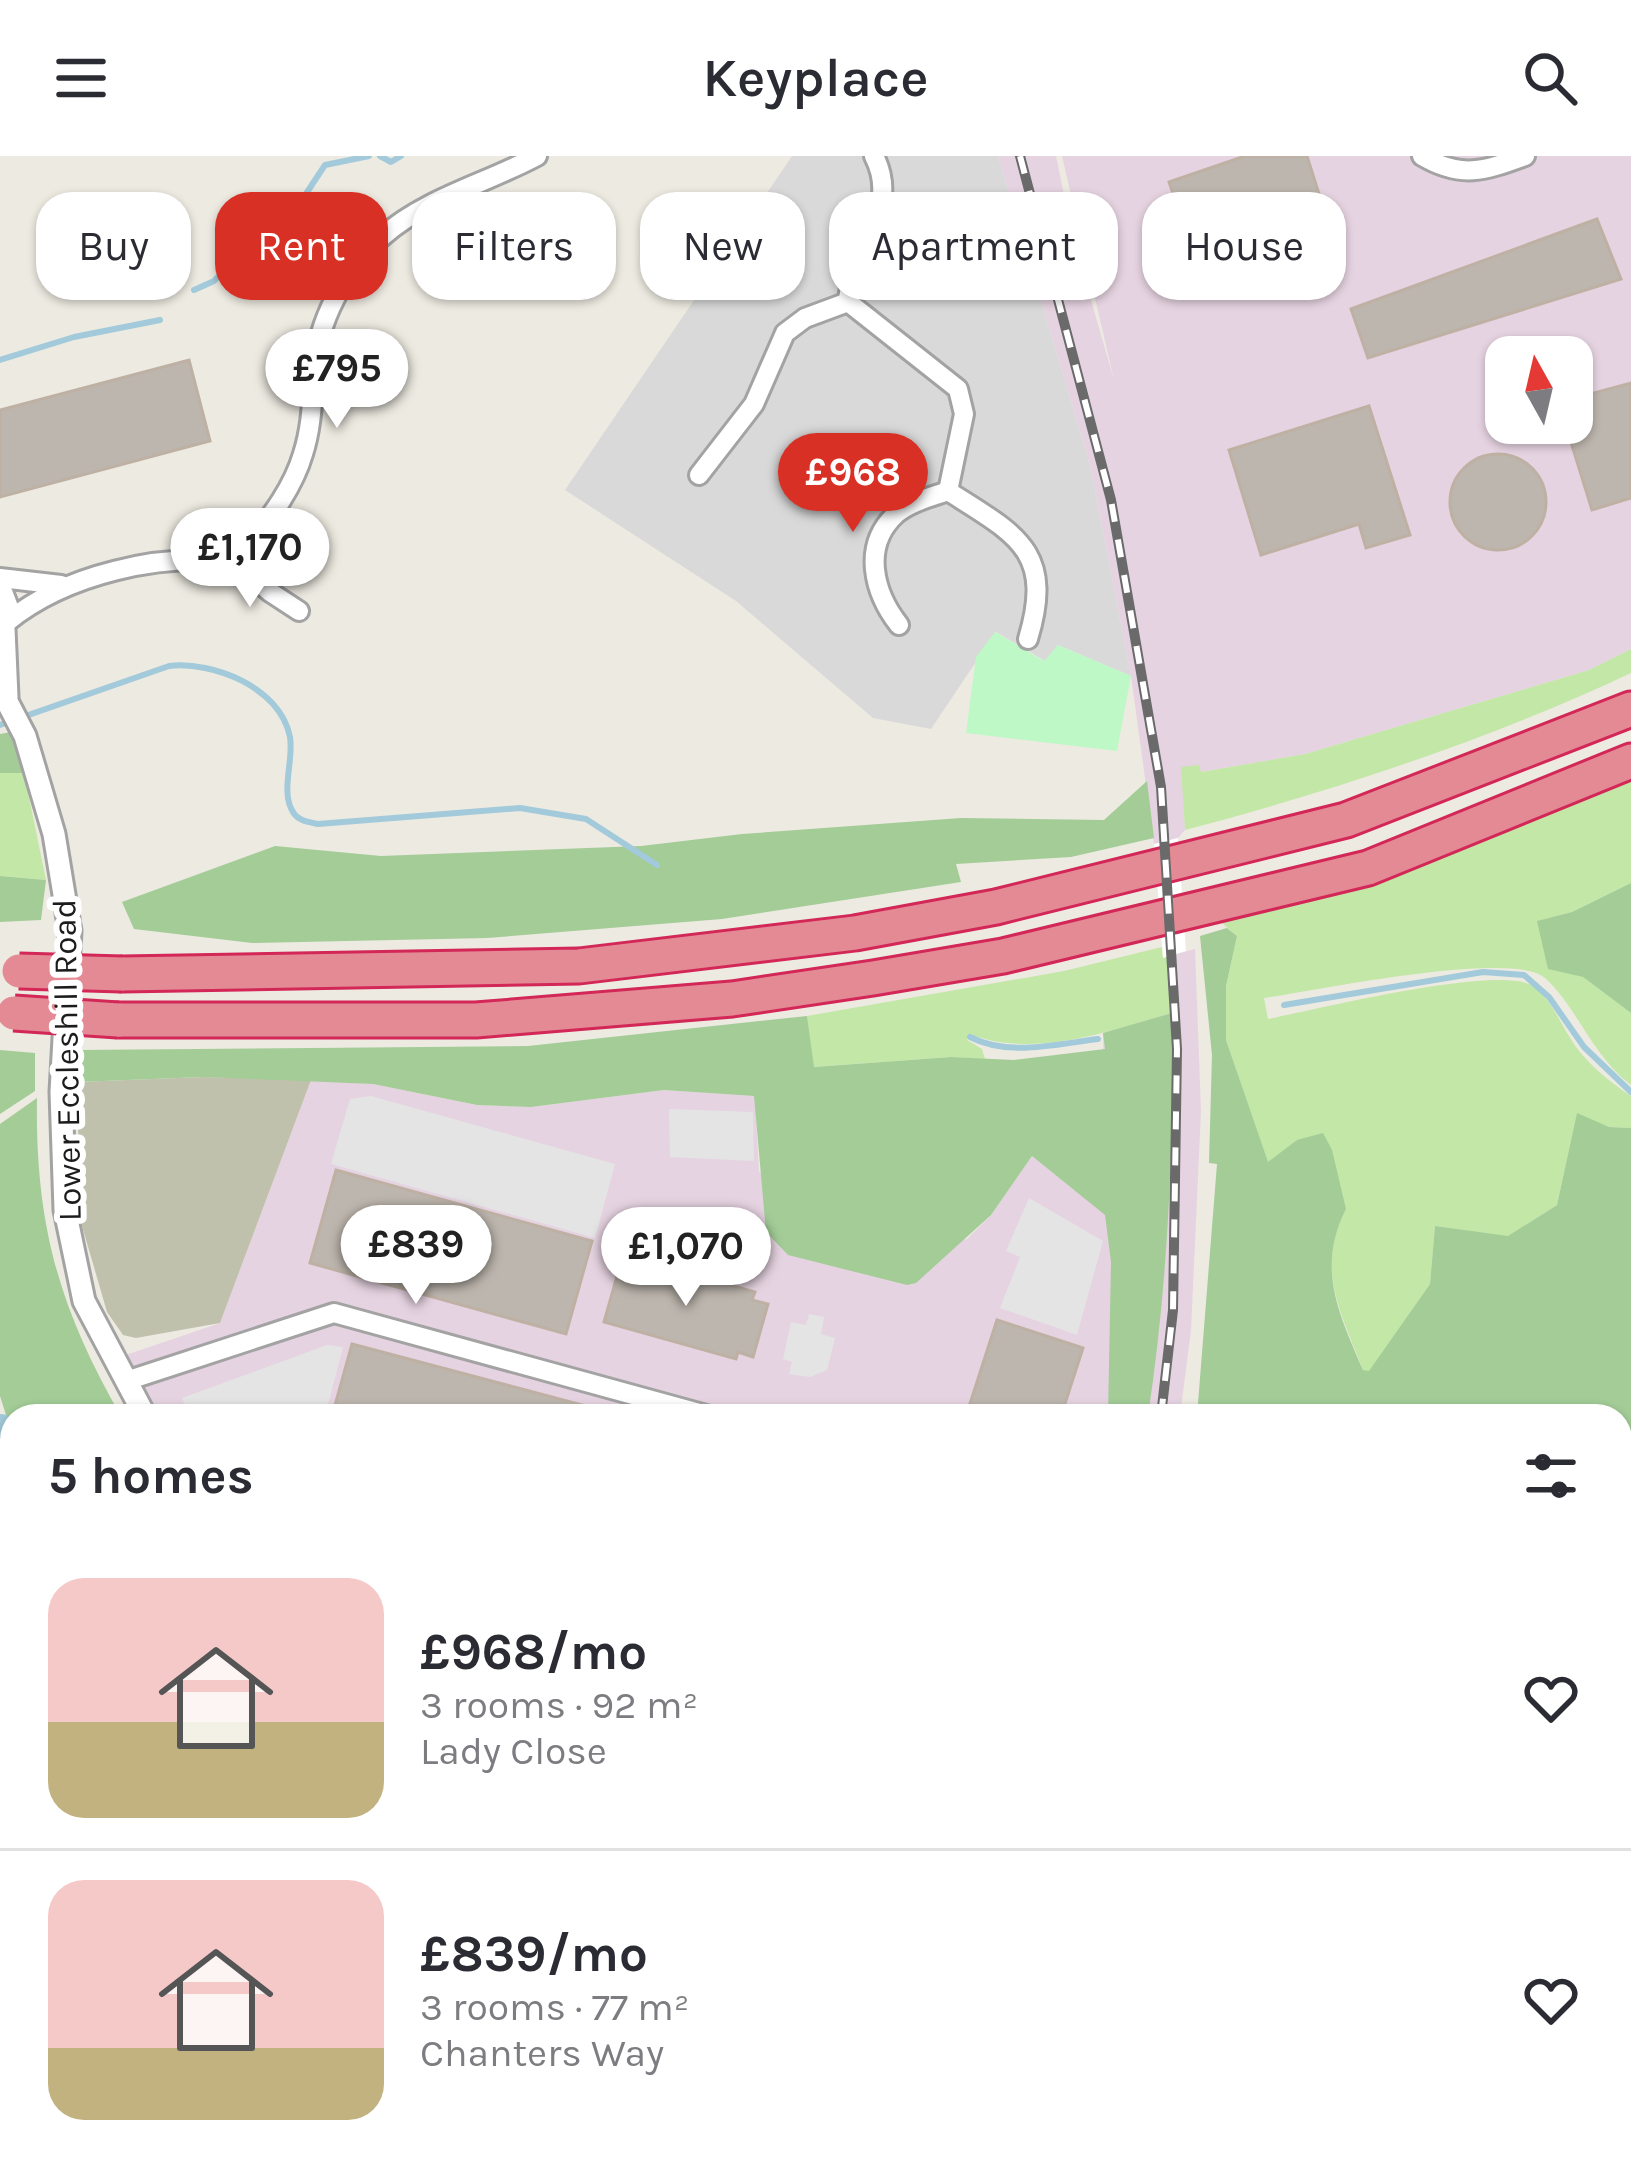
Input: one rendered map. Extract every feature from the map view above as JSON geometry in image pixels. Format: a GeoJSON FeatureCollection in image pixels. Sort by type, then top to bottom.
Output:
{"type":"FeatureCollection","features":[{"type":"Feature","properties":{"kind":"highway"},"geometry":{"type":"LineString","coordinates":[[10,971],[122,974],[580,966],[855,934],[1039,898],[1346,820],[1631,709]]}},
{"type":"Feature","properties":{"kind":"highway"},"geometry":{"type":"LineString","coordinates":[[7,1013],[118,1020],[497,1019],[732,999],[895,974],[1003,956],[1368,868],[1631,761]]}},
{"type":"Feature","properties":{"kind":"street"},"geometry":{"type":"LineString","coordinates":[[236,562],[294,478],[310,428],[314,370],[325,322],[363,256],[403,220],[537,156]]}},
{"type":"Feature","properties":{"kind":"street"},"geometry":{"type":"LineString","coordinates":[[848,302],[853,271],[881,212],[882,180],[874,156]]}},
{"type":"Feature","properties":{"kind":"street"},"geometry":{"type":"LineString","coordinates":[[1423,156],[1464,172],[1525,156]]}},
{"type":"Feature","properties":{"kind":"street"},"geometry":{"type":"LineString","coordinates":[[699,475],[754,404],[785,333],[805,318],[848,302]]}},
{"type":"Feature","properties":{"kind":"street"},"geometry":{"type":"LineString","coordinates":[[848,302],[958,388],[964,413],[948,490]]}},
{"type":"Feature","properties":{"kind":"street"},"geometry":{"type":"LineString","coordinates":[[899,625],[876,588],[873,572],[878,545],[897,514],[948,490]]}},
{"type":"Feature","properties":{"kind":"street"},"geometry":{"type":"LineString","coordinates":[[948,490],[1006,528],[1034,564],[1038,600],[1028,639]]}},
{"type":"Feature","properties":{"kind":"street"},"geometry":{"type":"LineString","coordinates":[[0,578],[67,585],[187,560],[236,562],[299,610]]}},
{"type":"Feature","properties":{"kind":"street"},"geometry":{"type":"LineString","coordinates":[[4,628],[67,585]]}},
{"type":"Feature","properties":{"kind":"street","name":"Lower Eccleshill Road"},"geometry":{"type":"LineString","coordinates":[[0,587],[8,609],[4,628],[7,698],[25,736],[54,833],[70,931],[61,1092],[64,1210],[84,1300],[138,1404]]}},
{"type":"Feature","properties":{"kind":"street"},"geometry":{"type":"LineString","coordinates":[[126,1381],[334,1313],[666,1404]]}},
{"type":"Feature","properties":{"kind":"shaded area"},"geometry":{"type":"Polygon","coordinates":[[[792,156],[998,156],[1009,192],[829,192],[829,300],[1041,300],[1090,465],[1131,676],[1058,645],[1045,661],[996,632],[931,729],[873,718],[736,601],[565,490],[694,300],[805,300],[805,192],[768,192],[792,156]]]}},
{"type":"Feature","properties":{"kind":"shaded area"},"geometry":{"type":"Polygon","coordinates":[[[998,156],[1056,156],[1063,192],[1009,192],[998,156]]]}},
{"type":"Feature","properties":{"kind":"shaded area"},"geometry":{"type":"Polygon","coordinates":[[[1062,156],[1631,156],[1631,649],[1589,670],[1305,754],[1201,772],[1182,767],[1185,830],[1178,838],[1154,844],[1131,676],[1090,465],[1041,300],[1091,300],[1114,380],[1095,300],[1118,300],[1118,192],[1070,192],[1062,156]]]}},
{"type":"Feature","properties":{"kind":"shaded area"},"geometry":{"type":"Polygon","coordinates":[[[1195,949],[1201,1111],[1191,1330],[1182,1404],[138,1404],[114,1359],[220,1323],[311,1080],[373,1084],[477,1105],[531,1107],[664,1090],[755,1096],[759,1172],[961,1240],[991,1215],[1032,1156],[1105,1214],[1103,1033],[1171,1013],[1169,956],[1195,949]]]}},
{"type":"Feature","properties":{"kind":"shaded area"},"geometry":{"type":"Polygon","coordinates":[[[203,1077],[311,1080],[220,1323],[136,1338],[123,1335],[107,1312],[80,1219],[77,1082],[203,1077]]]}},
{"type":"Feature","properties":{"kind":"shaded area"},"geometry":{"type":"Polygon","coordinates":[[[371,1096],[615,1164],[595,1238],[331,1164],[350,1099],[371,1096]]]}},
{"type":"Feature","properties":{"kind":"shaded area"},"geometry":{"type":"Polygon","coordinates":[[[669,1109],[753,1112],[754,1161],[670,1157],[669,1109]]]}},
{"type":"Feature","properties":{"kind":"shaded area"},"geometry":{"type":"Polygon","coordinates":[[[1029,1198],[1103,1241],[1077,1335],[1000,1308],[1020,1257],[1006,1251],[1029,1198]]]}},
{"type":"Feature","properties":{"kind":"shaded area"},"geometry":{"type":"Polygon","coordinates":[[[809,1314],[824,1317],[821,1334],[835,1338],[827,1370],[810,1377],[789,1374],[792,1362],[783,1359],[791,1322],[806,1325],[809,1314]]]}},
{"type":"Feature","properties":{"kind":"shaded area"},"geometry":{"type":"Polygon","coordinates":[[[327,1345],[343,1347],[328,1404],[185,1404],[182,1398],[327,1345]]]}},
{"type":"Feature","properties":{"kind":"green space"},"geometry":{"type":"Polygon","coordinates":[[[995,632],[1044,661],[1058,645],[1131,676],[1117,751],[966,733],[976,657],[995,632]]]}},
{"type":"Feature","properties":{"kind":"green space"},"geometry":{"type":"Polygon","coordinates":[[[1631,649],[1631,673],[1522,720],[1354,781],[1185,830],[1181,767],[1199,765],[1201,772],[1305,754],[1589,670],[1631,649]]]}},
{"type":"Feature","properties":{"kind":"green space"},"geometry":{"type":"Polygon","coordinates":[[[11,732],[24,773],[0,773],[0,734],[11,732]]]}},
{"type":"Feature","properties":{"kind":"green space"},"geometry":{"type":"Polygon","coordinates":[[[0,773],[24,773],[46,880],[0,876],[0,773]]]}},
{"type":"Feature","properties":{"kind":"green space"},"geometry":{"type":"Polygon","coordinates":[[[1631,777],[1631,883],[1572,912],[1538,921],[1548,968],[1583,977],[1631,1013],[1631,1085],[1606,1061],[1556,990],[1545,978],[1526,970],[1455,970],[1264,998],[1268,1019],[1447,984],[1514,981],[1533,986],[1582,1054],[1631,1096],[1631,1128],[1609,1127],[1577,1114],[1557,1205],[1507,1237],[1435,1226],[1430,1284],[1369,1372],[1363,1370],[1340,1310],[1332,1271],[1332,1252],[1346,1209],[1297,1140],[1268,1164],[1226,1040],[1226,986],[1237,936],[1222,923],[1329,891],[1631,777]]]}},
{"type":"Feature","properties":{"kind":"green space"},"geometry":{"type":"Polygon","coordinates":[[[1147,781],[1154,838],[1071,857],[956,864],[961,882],[722,919],[487,938],[252,943],[134,929],[122,902],[275,846],[381,856],[641,846],[961,818],[1104,820],[1147,781]]]}},
{"type":"Feature","properties":{"kind":"green space"},"geometry":{"type":"Polygon","coordinates":[[[0,876],[46,880],[41,920],[0,922],[0,876]]]}},
{"type":"Feature","properties":{"kind":"green space"},"geometry":{"type":"Polygon","coordinates":[[[1631,883],[1631,1013],[1583,977],[1548,969],[1537,921],[1572,912],[1631,883]]]}},
{"type":"Feature","properties":{"kind":"green space"},"geometry":{"type":"Polygon","coordinates":[[[1227,928],[1237,936],[1226,986],[1226,1040],[1268,1162],[1297,1140],[1323,1133],[1332,1150],[1346,1209],[1333,1251],[1334,1291],[1363,1370],[1369,1371],[1430,1284],[1435,1226],[1508,1236],[1557,1205],[1577,1113],[1609,1127],[1631,1128],[1631,1404],[1198,1404],[1217,1164],[1209,1163],[1212,1055],[1200,936],[1227,928]]]}},
{"type":"Feature","properties":{"kind":"green space"},"geometry":{"type":"Polygon","coordinates":[[[1162,947],[1163,957],[1169,956],[1172,1013],[1045,1043],[994,1041],[970,1034],[967,1040],[982,1049],[985,1059],[813,1067],[807,1016],[1064,971],[1162,947]]]}},
{"type":"Feature","properties":{"kind":"green space"},"geometry":{"type":"Polygon","coordinates":[[[1172,1013],[1168,1215],[1149,1404],[1108,1404],[1111,1262],[1105,1215],[1032,1156],[991,1215],[916,1283],[907,1285],[788,1255],[766,1232],[754,1096],[664,1090],[531,1107],[477,1105],[373,1084],[203,1077],[77,1082],[78,1050],[528,1046],[807,1016],[814,1067],[951,1057],[1014,1060],[1105,1049],[1103,1033],[1172,1013]]]}},
{"type":"Feature","properties":{"kind":"green space"},"geometry":{"type":"Polygon","coordinates":[[[0,1050],[35,1053],[35,1091],[0,1114],[0,1050]]]}},
{"type":"Feature","properties":{"kind":"green space"},"geometry":{"type":"Polygon","coordinates":[[[37,1098],[41,1185],[55,1264],[81,1339],[115,1404],[3,1404],[0,1124],[37,1098]]]}},
{"type":"Feature","properties":{"kind":"pier"},"geometry":{"type":"Polygon","coordinates":[[[1178,838],[1186,951],[1163,958],[1154,844],[1178,838]]]}},
{"type":"Feature","properties":{"kind":"building"},"geometry":{"type":"Polygon","coordinates":[[[1245,156],[1307,156],[1318,192],[1172,192],[1169,182],[1245,156]]]}},
{"type":"Feature","properties":{"kind":"building"},"geometry":{"type":"Polygon","coordinates":[[[1597,219],[1621,279],[1368,358],[1351,309],[1597,219]]]}},
{"type":"Feature","properties":{"kind":"building"},"geometry":{"type":"Polygon","coordinates":[[[189,360],[210,441],[0,497],[0,410],[189,360]]]}},
{"type":"Feature","properties":{"kind":"building"},"geometry":{"type":"Polygon","coordinates":[[[1631,383],[1631,498],[1592,510],[1572,444],[1593,444],[1593,393],[1631,383]]]}},
{"type":"Feature","properties":{"kind":"building"},"geometry":{"type":"Polygon","coordinates":[[[1369,406],[1410,535],[1366,548],[1359,524],[1261,555],[1229,450],[1369,406]]]}},
{"type":"Feature","properties":{"kind":"building"},"geometry":{"type":"Polygon","coordinates":[[[1498,454],[1516,457],[1532,468],[1543,484],[1543,520],[1532,536],[1516,547],[1498,550],[1480,547],[1464,536],[1453,520],[1450,502],[1453,484],[1464,468],[1480,457],[1498,454]]]}},
{"type":"Feature","properties":{"kind":"building"},"geometry":{"type":"Polygon","coordinates":[[[336,1170],[592,1241],[566,1334],[310,1263],[336,1170]]]}},
{"type":"Feature","properties":{"kind":"building"},"geometry":{"type":"Polygon","coordinates":[[[623,1255],[755,1292],[752,1300],[768,1304],[753,1357],[738,1352],[736,1359],[604,1322],[623,1255]]]}},
{"type":"Feature","properties":{"kind":"building"},"geometry":{"type":"Polygon","coordinates":[[[997,1320],[1083,1348],[1065,1404],[970,1404],[997,1320]]]}},
{"type":"Feature","properties":{"kind":"building"},"geometry":{"type":"Polygon","coordinates":[[[352,1344],[579,1404],[335,1404],[352,1344]]]}},
{"type":"Feature","properties":{"kind":"waterway"},"geometry":{"type":"LineString","coordinates":[[194,290],[214,281],[241,253],[284,227],[325,165],[369,156]]}},
{"type":"Feature","properties":{"kind":"waterway"},"geometry":{"type":"LineString","coordinates":[[380,156],[391,162],[401,156]]}},
{"type":"Feature","properties":{"kind":"waterway"},"geometry":{"type":"LineString","coordinates":[[0,360],[74,337],[160,320]]}},
{"type":"Feature","properties":{"kind":"waterway"},"geometry":{"type":"LineString","coordinates":[[0,725],[169,666],[205,668],[259,691],[284,719],[291,746],[289,804],[301,819],[318,824],[520,808],[586,819],[657,865]]}},
{"type":"Feature","properties":{"kind":"waterway"},"geometry":{"type":"LineString","coordinates":[[1284,1005],[1483,972],[1524,975],[1549,997],[1584,1047],[1631,1092]]}},
{"type":"Feature","properties":{"kind":"waterway"},"geometry":{"type":"LineString","coordinates":[[970,1037],[1017,1048],[1098,1039]]}},
{"type":"Feature","properties":{"kind":"railway"},"geometry":{"type":"LineString","coordinates":[[1020,156],[1111,500],[1161,787],[1177,1049],[1173,1310],[1162,1404]]}}]}
